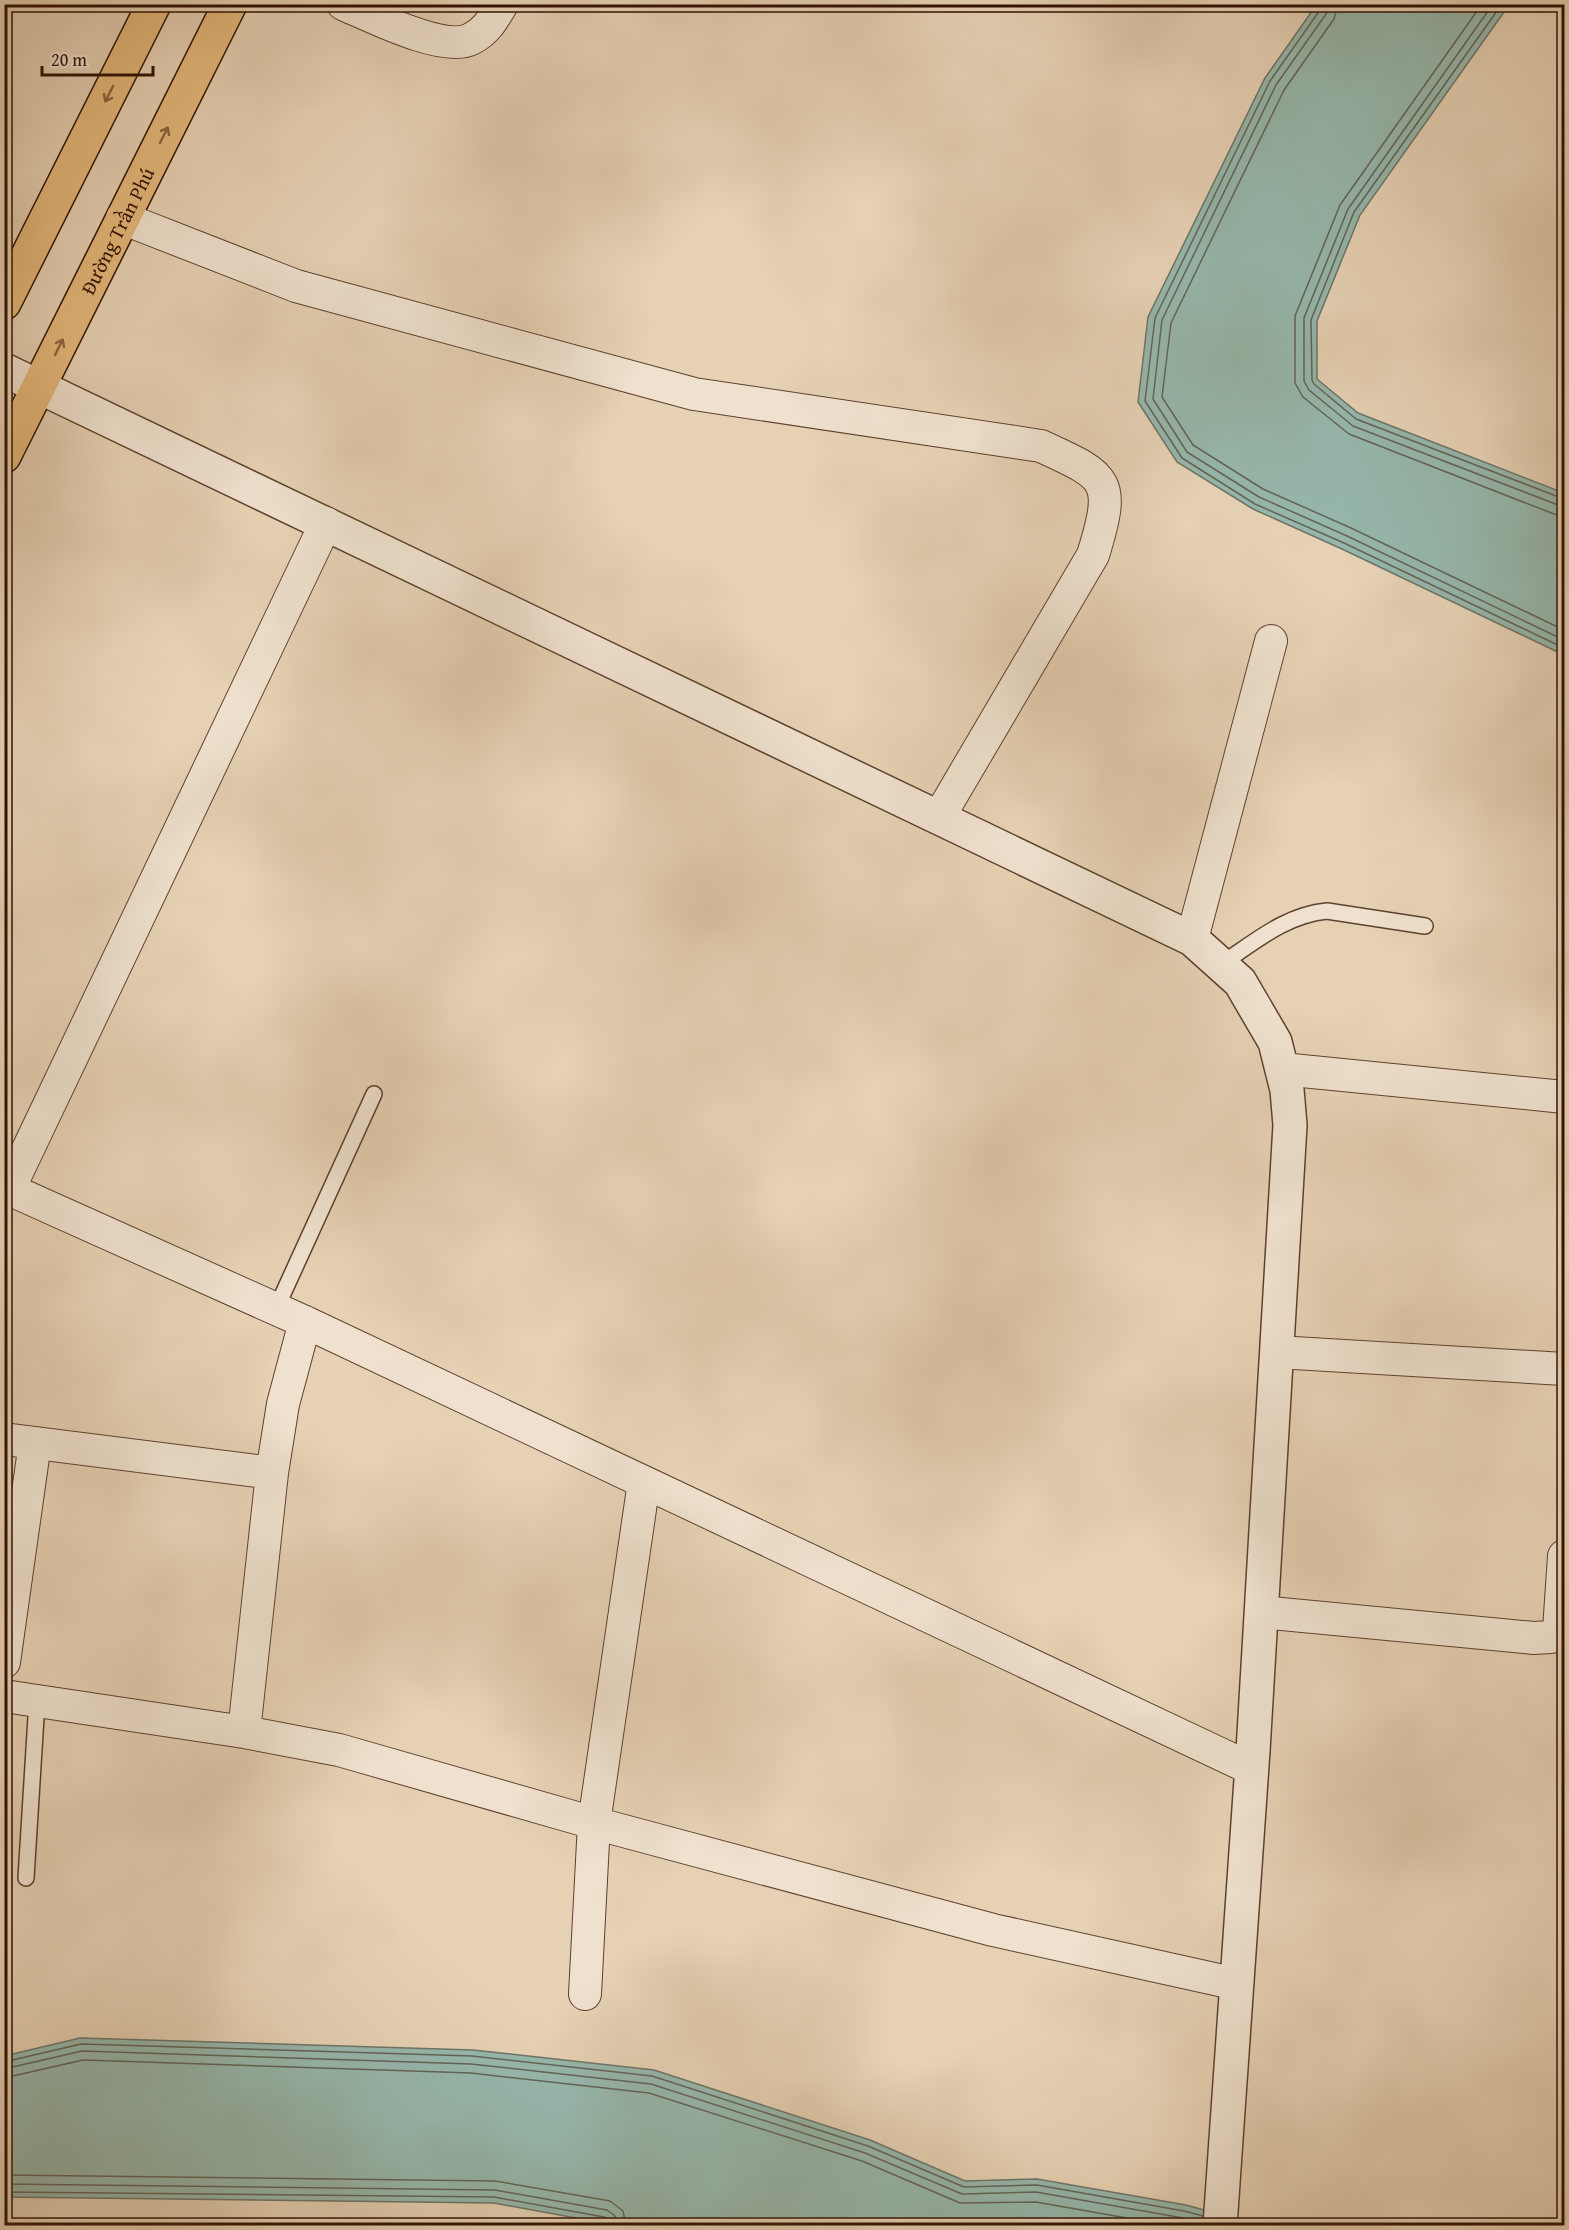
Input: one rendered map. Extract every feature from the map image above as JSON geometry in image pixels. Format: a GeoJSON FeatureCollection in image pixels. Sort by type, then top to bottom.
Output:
{"type":"FeatureCollection","features":[{"type":"Feature","properties":{"kind":"highway"},"geometry":{"type":"LineString","coordinates":[[4,303],[154,4]]}},
{"type":"Feature","properties":{"kind":"highway","name":"Đường Trần Phú"},"geometry":{"type":"LineString","coordinates":[[4,456],[230,4]]}},
{"type":"Feature","properties":{"kind":"street"},"geometry":{"type":"LineString","coordinates":[[343,4],[426,38],[453,42],[470,40],[488,27],[502,4]]}},
{"type":"Feature","properties":{"kind":"street"},"geometry":{"type":"LineString","coordinates":[[122,218],[296,286],[694,394],[1041,446],[1082,465],[1097,476],[1104,490],[1105,508],[1093,555],[939,817]]}},
{"type":"Feature","properties":{"kind":"street"},"geometry":{"type":"LineString","coordinates":[[4,370],[1192,939],[1240,982],[1275,1042],[1287,1090],[1290,1125],[1252,1769],[1220,2226]]}},
{"type":"Feature","properties":{"kind":"street"},"geometry":{"type":"LineString","coordinates":[[326,523],[7,1188],[305,1322],[1252,1769]]}},
{"type":"Feature","properties":{"kind":"street"},"geometry":{"type":"LineString","coordinates":[[1192,939],[1271,641]]}},
{"type":"Feature","properties":{"kind":"street"},"geometry":{"type":"LineString","coordinates":[[1281,1069],[1564,1097]]}},
{"type":"Feature","properties":{"kind":"street"},"geometry":{"type":"LineString","coordinates":[[244,1732],[273,1473],[284,1404],[305,1322]]}},
{"type":"Feature","properties":{"kind":"street"},"geometry":{"type":"LineString","coordinates":[[1277,1352],[1564,1369]]}},
{"type":"Feature","properties":{"kind":"street"},"geometry":{"type":"LineString","coordinates":[[4,1662],[20,1441],[273,1473]]}},
{"type":"Feature","properties":{"kind":"street"},"geometry":{"type":"LineString","coordinates":[[585,1994],[594,1823],[644,1482]]}},
{"type":"Feature","properties":{"kind":"street"},"geometry":{"type":"LineString","coordinates":[[1261,1612],[1534,1638],[1551,1637],[1559,1630],[1564,1557]]}},
{"type":"Feature","properties":{"kind":"street"},"geometry":{"type":"LineString","coordinates":[[4,1696],[244,1732],[350,1753],[594,1823],[993,1930],[1237,1984]]}},
{"type":"Feature","properties":{"kind":"lane"},"geometry":{"type":"LineString","coordinates":[[1220,965],[1291,919],[1312,913],[1327,911],[1425,926]]}},
{"type":"Feature","properties":{"kind":"lane"},"geometry":{"type":"LineString","coordinates":[[276,1309],[374,1094]]}},
{"type":"Feature","properties":{"kind":"lane"},"geometry":{"type":"LineString","coordinates":[[26,1878],[37,1701]]}},
{"type":"Feature","properties":{"kind":"water"},"geometry":{"type":"Polygon","coordinates":[[[1317,4],[1509,5],[1360,215],[1317,321],[1317,379],[1358,413],[1564,493],[1564,655],[1253,509],[1177,462],[1138,402],[1148,317],[1265,78],[1317,4]]]}},
{"type":"Feature","properties":{"kind":"water"},"geometry":{"type":"Polygon","coordinates":[[[80,2038],[473,2050],[654,2070],[870,2140],[965,2181],[1037,2179],[1186,2205],[1258,2225],[619,2226],[494,2203],[5,2197],[4,2056],[80,2038]]]}}]}
